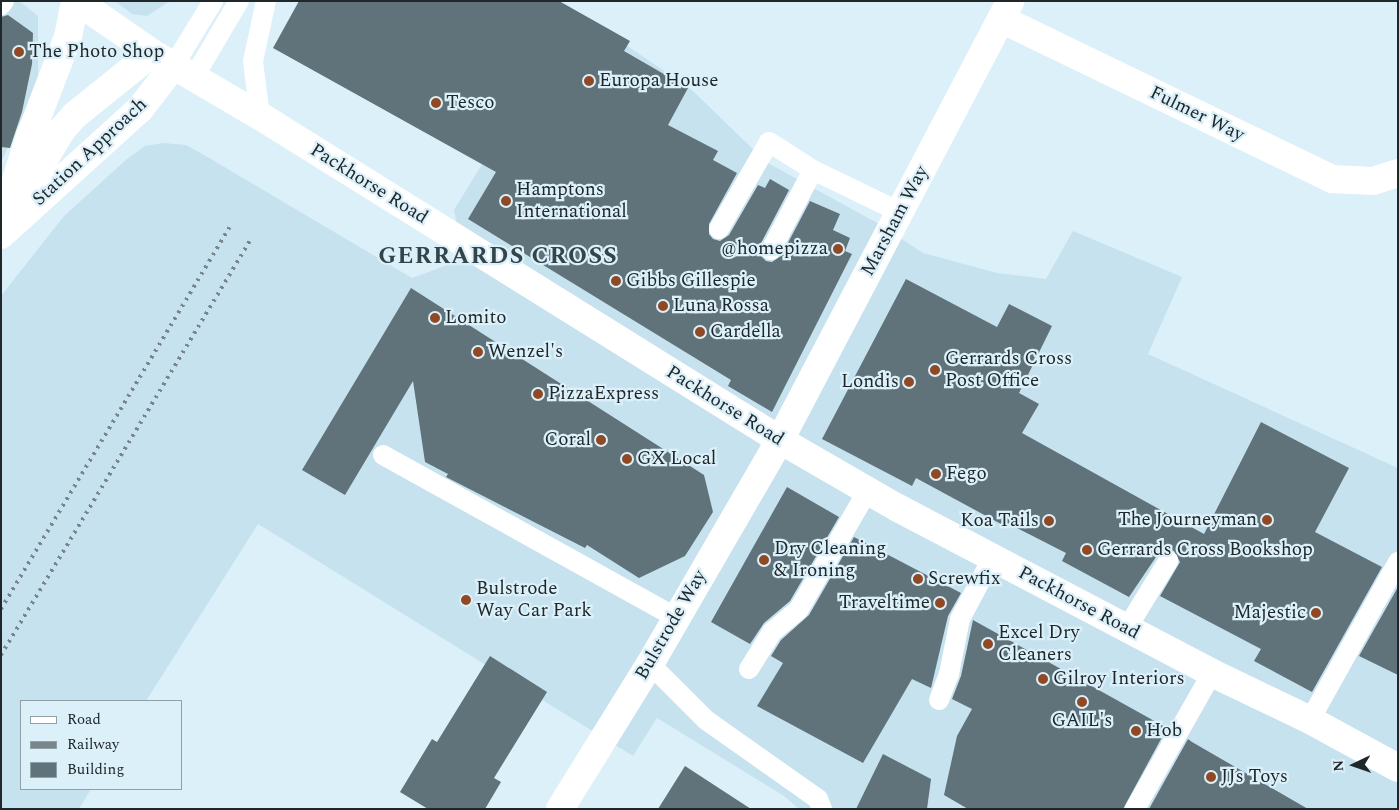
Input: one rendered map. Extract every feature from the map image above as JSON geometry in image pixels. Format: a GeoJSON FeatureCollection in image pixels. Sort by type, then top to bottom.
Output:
{"type":"FeatureCollection","features":[{"type":"Feature","properties":{"kind":"street","name":"Packhorse Road"},"geometry":{"type":"LineString","coordinates":[[76,1],[173,65],[260,116],[780,440],[993,557],[1212,673],[1310,720],[1398,768]]}},
{"type":"Feature","properties":{"kind":"street"},"geometry":{"type":"LineString","coordinates":[[1,226],[30,136],[68,37],[76,1]]}},
{"type":"Feature","properties":{"kind":"street","name":"Fulmer Way"},"geometry":{"type":"LineString","coordinates":[[1005,10],[1332,179],[1373,181],[1398,173]]}},
{"type":"Feature","properties":{"kind":"street","name":"Marsham Way"},"geometry":{"type":"LineString","coordinates":[[780,440],[1005,10]]}},
{"type":"Feature","properties":{"kind":"street"},"geometry":{"type":"LineString","coordinates":[[1,234],[61,131],[76,115],[173,65]]}},
{"type":"Feature","properties":{"kind":"street","name":"Station Approach"},"geometry":{"type":"LineString","coordinates":[[1,234],[140,109],[173,65]]}},
{"type":"Feature","properties":{"kind":"street","name":"Bulstrode Way"},"geometry":{"type":"LineString","coordinates":[[560,809],[650,664],[780,440]]}},
{"type":"Feature","properties":{"kind":"lane"},"geometry":{"type":"LineString","coordinates":[[1,5],[4,1]]}},
{"type":"Feature","properties":{"kind":"lane"},"geometry":{"type":"LineString","coordinates":[[173,65],[212,1]]}},
{"type":"Feature","properties":{"kind":"lane"},"geometry":{"type":"LineString","coordinates":[[173,65],[239,1]]}},
{"type":"Feature","properties":{"kind":"lane"},"geometry":{"type":"LineString","coordinates":[[260,116],[253,61],[266,1]]}},
{"type":"Feature","properties":{"kind":"lane"},"geometry":{"type":"LineString","coordinates":[[719,229],[769,142],[813,170],[900,212]]}},
{"type":"Feature","properties":{"kind":"lane"},"geometry":{"type":"LineString","coordinates":[[771,250],[813,170]]}},
{"type":"Feature","properties":{"kind":"lane"},"geometry":{"type":"LineString","coordinates":[[383,455],[676,617]]}},
{"type":"Feature","properties":{"kind":"lane"},"geometry":{"type":"LineString","coordinates":[[749,670],[772,632],[799,609],[868,490]]}},
{"type":"Feature","properties":{"kind":"lane"},"geometry":{"type":"LineString","coordinates":[[939,700],[949,674],[960,619],[993,557]]}},
{"type":"Feature","properties":{"kind":"lane"},"geometry":{"type":"LineString","coordinates":[[1127,628],[1168,561]]}},
{"type":"Feature","properties":{"kind":"lane"},"geometry":{"type":"LineString","coordinates":[[1310,720],[1398,562]]}},
{"type":"Feature","properties":{"kind":"lane"},"geometry":{"type":"LineString","coordinates":[[650,664],[706,720],[818,799],[822,809]]}},
{"type":"Feature","properties":{"kind":"lane"},"geometry":{"type":"LineString","coordinates":[[1135,809],[1212,673]]}},
{"type":"Feature","properties":{"kind":"shaded area"},"geometry":{"type":"Polygon","coordinates":[[[1,1],[19,1],[38,16],[38,84],[1,162],[1,1]]]}},
{"type":"Feature","properties":{"kind":"shaded area"},"geometry":{"type":"Polygon","coordinates":[[[115,1],[170,1],[147,16],[132,14],[115,1]]]}},
{"type":"Feature","properties":{"kind":"shaded area"},"geometry":{"type":"Polygon","coordinates":[[[576,11],[692,90],[766,162],[879,224],[923,253],[997,273],[1046,279],[1073,231],[1182,277],[1148,354],[1398,468],[1398,809],[799,809],[784,796],[657,718],[633,756],[258,524],[147,700],[20,700],[20,790],[90,790],[79,809],[1,809],[1,296],[64,216],[127,159],[145,146],[163,143],[186,145],[412,278],[464,259],[454,210],[576,11]]]}},
{"type":"Feature","properties":{"kind":"building"},"geometry":{"type":"Polygon","coordinates":[[[299,1],[559,1],[630,41],[624,51],[688,88],[668,125],[718,151],[713,160],[737,173],[709,224],[709,234],[713,239],[720,241],[729,235],[758,185],[765,188],[770,179],[789,190],[760,245],[761,256],[766,261],[772,262],[781,256],[810,201],[840,214],[833,230],[850,238],[845,251],[852,254],[772,412],[728,386],[731,380],[468,219],[496,172],[273,48],[299,1]]]}},
{"type":"Feature","properties":{"kind":"building"},"geometry":{"type":"Polygon","coordinates":[[[8,15],[33,33],[32,64],[22,112],[10,148],[1,147],[1,17],[8,15]]]}},
{"type":"Feature","properties":{"kind":"building"},"geometry":{"type":"Polygon","coordinates":[[[906,279],[997,327],[1009,304],[1052,326],[1019,393],[1039,404],[1022,433],[1204,534],[1261,422],[1349,468],[1315,532],[1382,567],[1312,692],[1254,661],[1261,649],[1160,596],[1180,562],[1174,551],[1168,549],[1158,554],[1129,597],[1062,561],[1066,553],[1003,521],[1001,524],[916,478],[912,486],[822,439],[906,279]]]}},
{"type":"Feature","properties":{"kind":"building"},"geometry":{"type":"Polygon","coordinates":[[[411,288],[704,475],[713,512],[685,556],[639,578],[587,545],[585,548],[446,477],[448,474],[425,462],[413,381],[345,495],[302,470],[411,288]]]}},
{"type":"Feature","properties":{"kind":"building"},"geometry":{"type":"Polygon","coordinates":[[[787,487],[839,517],[790,601],[764,623],[750,644],[711,622],[787,487]]]}},
{"type":"Feature","properties":{"kind":"building"},"geometry":{"type":"Polygon","coordinates":[[[854,537],[961,593],[948,616],[931,688],[912,679],[863,763],[757,706],[783,663],[771,656],[781,640],[809,615],[854,537]]]}},
{"type":"Feature","properties":{"kind":"building"},"geometry":{"type":"Polygon","coordinates":[[[1398,587],[1398,675],[1359,656],[1398,587]]]}},
{"type":"Feature","properties":{"kind":"building"},"geometry":{"type":"Polygon","coordinates":[[[973,620],[1167,728],[1123,809],[968,809],[944,795],[957,736],[972,709],[952,699],[961,676],[973,620]]]}},
{"type":"Feature","properties":{"kind":"building"},"geometry":{"type":"Polygon","coordinates":[[[490,656],[547,692],[494,778],[501,782],[485,809],[428,809],[400,792],[432,739],[437,742],[490,656]]]}},
{"type":"Feature","properties":{"kind":"building"},"geometry":{"type":"Polygon","coordinates":[[[1188,739],[1192,742],[1308,809],[1149,809],[1188,739]]]}},
{"type":"Feature","properties":{"kind":"building"},"geometry":{"type":"Polygon","coordinates":[[[883,754],[931,779],[927,809],[856,809],[883,754]]]}},
{"type":"Feature","properties":{"kind":"building"},"geometry":{"type":"Polygon","coordinates":[[[685,766],[751,809],[658,809],[685,766]]]}},
{"type":"Feature","properties":{"kind":"railway"},"geometry":{"type":"LineString","coordinates":[[1,609],[230,227]]}},
{"type":"Feature","properties":{"kind":"railway"},"geometry":{"type":"LineString","coordinates":[[1,655],[250,241]]}},
{"type":"Feature","properties":{"kind":"place","name":"The Photo Shop"},"geometry":{"type":"Point","coordinates":[19,52]}},
{"type":"Feature","properties":{"kind":"place","name":"Europa House"},"geometry":{"type":"Point","coordinates":[589,81]}},
{"type":"Feature","properties":{"kind":"place","name":"Tesco"},"geometry":{"type":"Point","coordinates":[436,103]}},
{"type":"Feature","properties":{"kind":"place","name":"Hamptons International"},"geometry":{"type":"Point","coordinates":[506,201]}},
{"type":"Feature","properties":{"kind":"place","name":"@homepizza"},"geometry":{"type":"Point","coordinates":[838,249]}},
{"type":"Feature","properties":{"kind":"place","name":"Gibbs Gillespie"},"geometry":{"type":"Point","coordinates":[616,281]}},
{"type":"Feature","properties":{"kind":"place","name":"Luna Rossa"},"geometry":{"type":"Point","coordinates":[663,306]}},
{"type":"Feature","properties":{"kind":"place","name":"Lomito"},"geometry":{"type":"Point","coordinates":[435,318]}},
{"type":"Feature","properties":{"kind":"place","name":"Cardella"},"geometry":{"type":"Point","coordinates":[700,332]}},
{"type":"Feature","properties":{"kind":"place","name":"Wenzel's"},"geometry":{"type":"Point","coordinates":[478,352]}},
{"type":"Feature","properties":{"kind":"place","name":"Gerrards Cross Post Office"},"geometry":{"type":"Point","coordinates":[935,370]}},
{"type":"Feature","properties":{"kind":"place","name":"Londis"},"geometry":{"type":"Point","coordinates":[909,382]}},
{"type":"Feature","properties":{"kind":"place","name":"PizzaExpress"},"geometry":{"type":"Point","coordinates":[538,394]}},
{"type":"Feature","properties":{"kind":"place","name":"Coral"},"geometry":{"type":"Point","coordinates":[601,440]}},
{"type":"Feature","properties":{"kind":"place","name":"GX Local"},"geometry":{"type":"Point","coordinates":[627,459]}},
{"type":"Feature","properties":{"kind":"place","name":"Fego"},"geometry":{"type":"Point","coordinates":[936,474]}},
{"type":"Feature","properties":{"kind":"place","name":"The Journeyman"},"geometry":{"type":"Point","coordinates":[1267,520]}},
{"type":"Feature","properties":{"kind":"place","name":"Koa Tails"},"geometry":{"type":"Point","coordinates":[1049,521]}},
{"type":"Feature","properties":{"kind":"place","name":"Gerrards Cross Bookshop"},"geometry":{"type":"Point","coordinates":[1087,550]}},
{"type":"Feature","properties":{"kind":"place","name":"Dry Cleaning & Ironing"},"geometry":{"type":"Point","coordinates":[764,560]}},
{"type":"Feature","properties":{"kind":"place","name":"Screwfix"},"geometry":{"type":"Point","coordinates":[918,579]}},
{"type":"Feature","properties":{"kind":"place","name":"Bulstrode Way Car Park"},"geometry":{"type":"Point","coordinates":[466,600]}},
{"type":"Feature","properties":{"kind":"place","name":"Traveltime"},"geometry":{"type":"Point","coordinates":[940,603]}},
{"type":"Feature","properties":{"kind":"place","name":"Majestic"},"geometry":{"type":"Point","coordinates":[1316,613]}},
{"type":"Feature","properties":{"kind":"place","name":"Excel Dry Cleaners"},"geometry":{"type":"Point","coordinates":[988,644]}},
{"type":"Feature","properties":{"kind":"place","name":"Gilroy Interiors"},"geometry":{"type":"Point","coordinates":[1043,679]}},
{"type":"Feature","properties":{"kind":"place","name":"GAIL's"},"geometry":{"type":"Point","coordinates":[1082,702]}},
{"type":"Feature","properties":{"kind":"place","name":"Hob"},"geometry":{"type":"Point","coordinates":[1136,731]}},
{"type":"Feature","properties":{"kind":"place","name":"JJs Toys"},"geometry":{"type":"Point","coordinates":[1211,777]}},
{"type":"Feature","properties":{"kind":"district","name":"GERRARDS CROSS"},"geometry":{"type":"Point","coordinates":[498,257]}}]}
